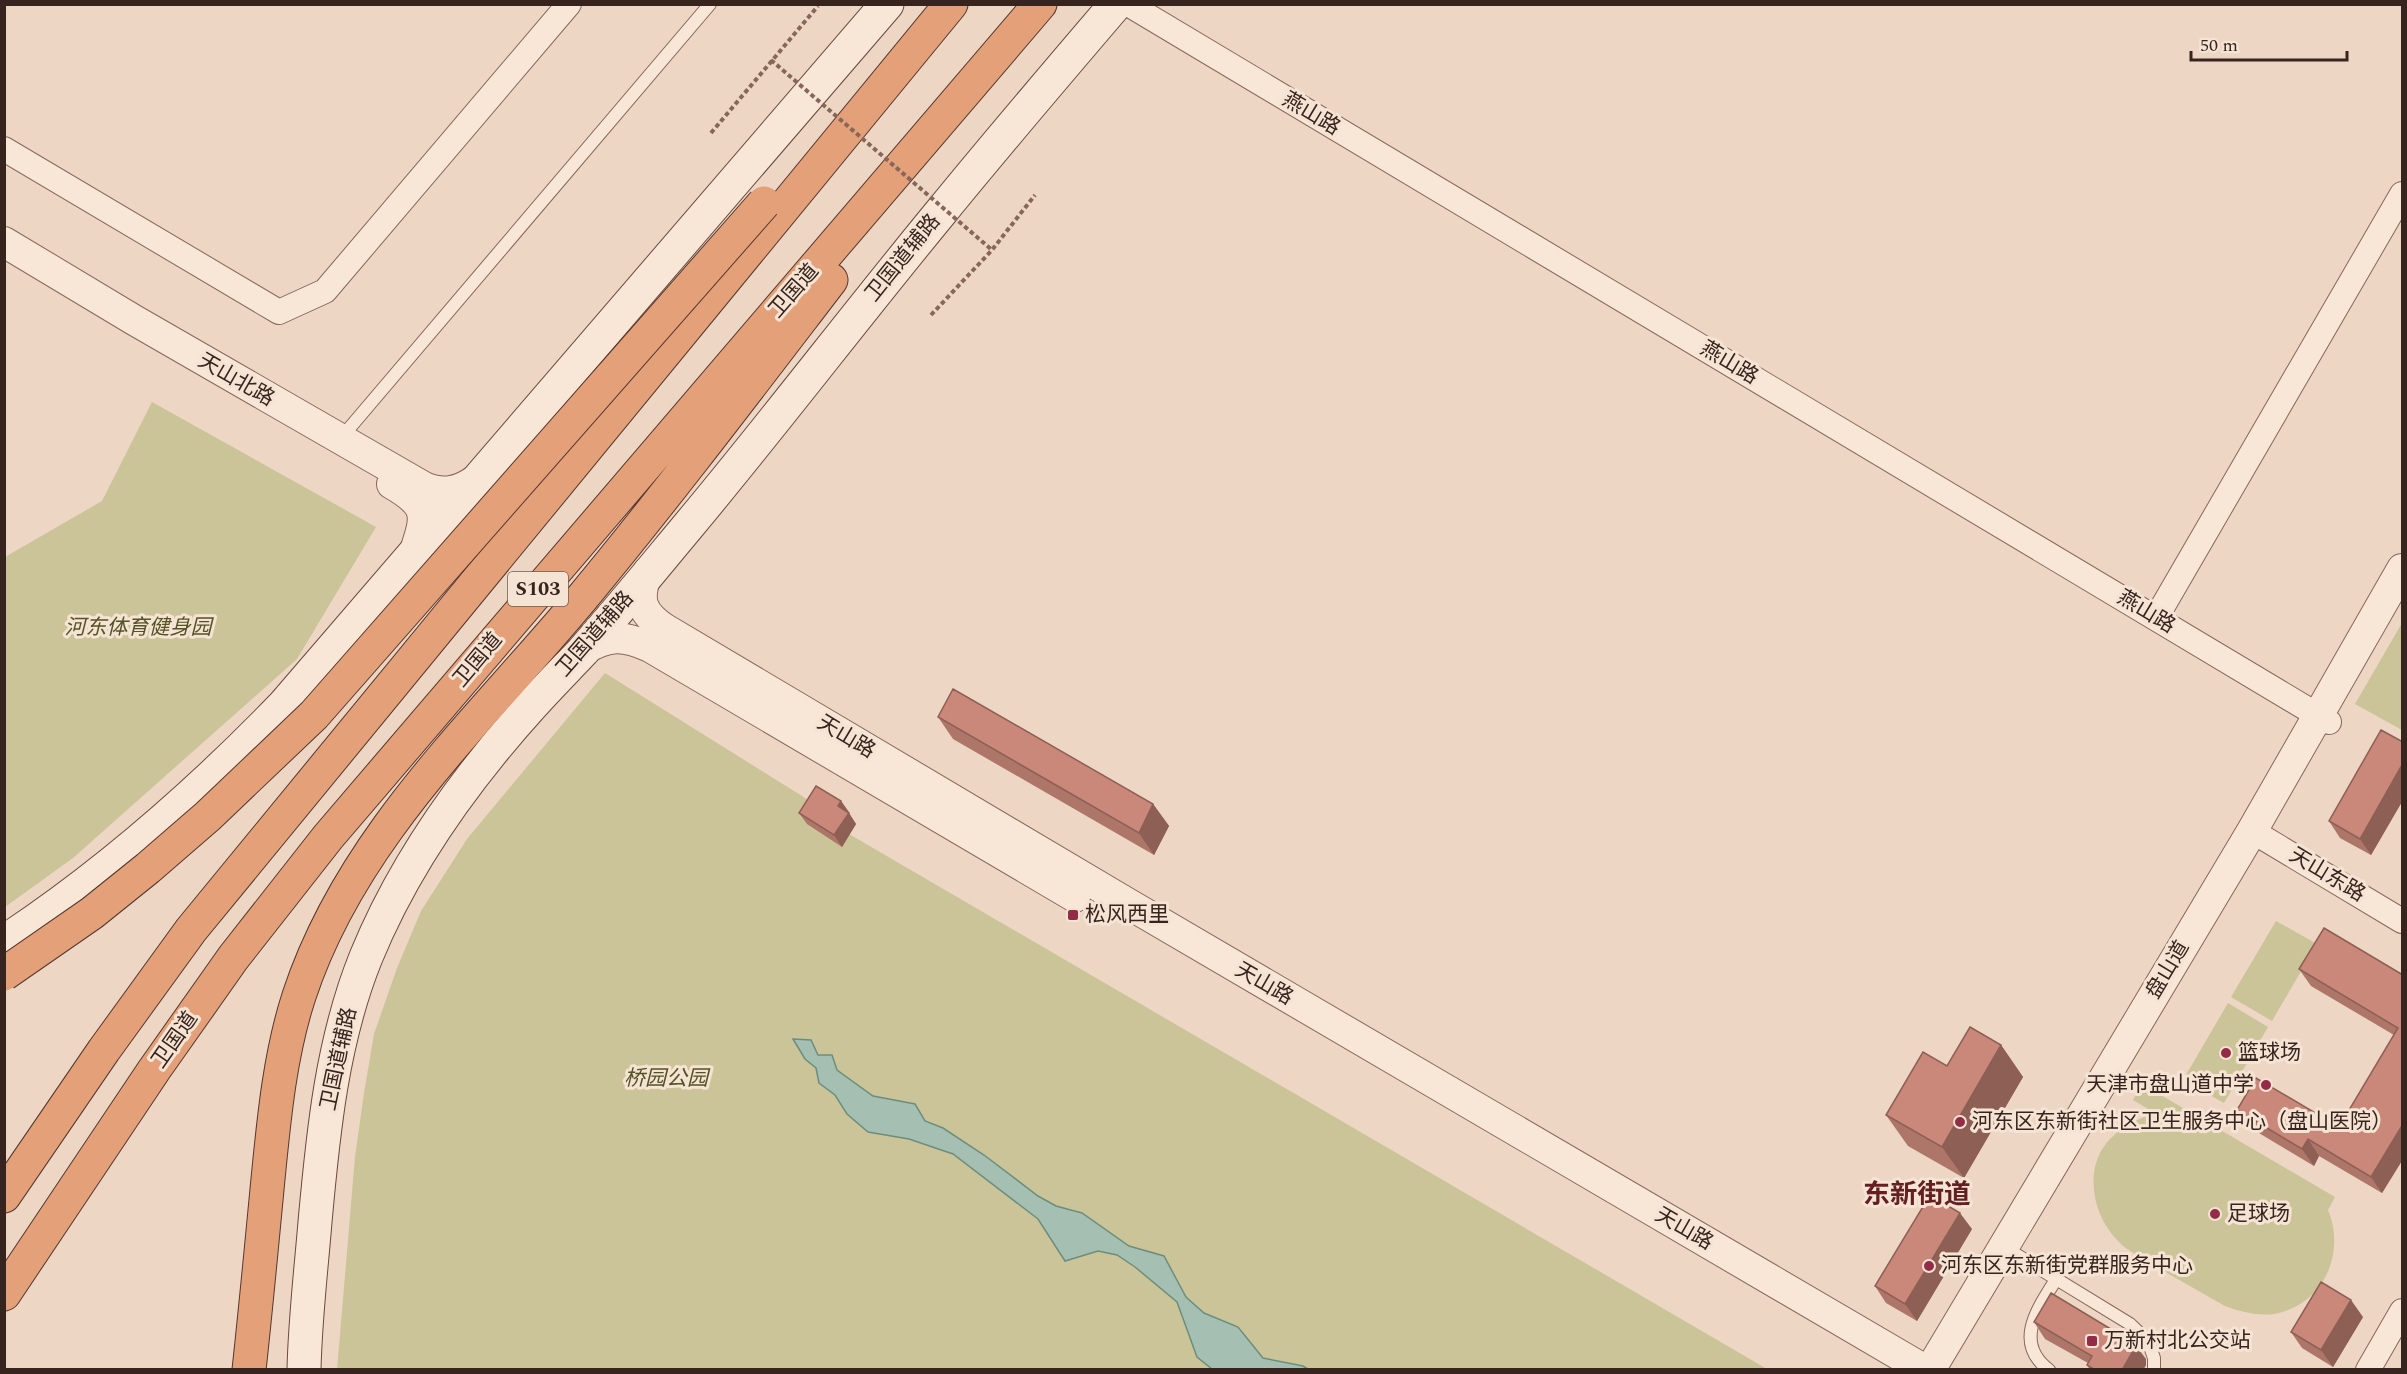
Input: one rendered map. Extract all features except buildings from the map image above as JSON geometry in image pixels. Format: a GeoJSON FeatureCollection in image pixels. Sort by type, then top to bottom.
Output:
{"type":"FeatureCollection","features":[{"type":"Feature","properties":{"kind":"highway"},"geometry":{"type":"LineString","coordinates":[[4,974],[92,913],[148,868],[208,816],[314,715],[764,203],[949,4]]}},
{"type":"Feature","properties":{"kind":"highway","name":"S103"},"geometry":{"type":"LineString","coordinates":[[13,1183],[104,1050],[191,930],[949,4]]}},
{"type":"Feature","properties":{"kind":"highway"},"geometry":{"type":"LineString","coordinates":[[249,1370],[275,1112],[286,1049],[298,997],[315,956],[361,866],[406,802],[455,741],[589,589],[765,366],[1038,8]]}},
{"type":"Feature","properties":{"kind":"highway","name":"卫国道"},"geometry":{"type":"LineString","coordinates":[[4,1294],[154,1070],[233,958],[328,837],[1038,8]]}},
{"type":"Feature","properties":{"kind":"main road"},"geometry":{"type":"LineString","coordinates":[[4,942],[63,902],[118,860],[190,797],[284,705],[413,557],[474,481],[887,4]]}},
{"type":"Feature","properties":{"kind":"main road","name":"卫国道辅路"},"geometry":{"type":"LineString","coordinates":[[304,1370],[316,1206],[328,1098],[349,1007],[364,960],[386,910],[407,872],[439,822],[529,708],[583,650],[942,210],[1116,4]]}},
{"type":"Feature","properties":{"kind":"street"},"geometry":{"type":"LineString","coordinates":[[4,149],[279,312],[325,291],[569,4]]}},
{"type":"Feature","properties":{"kind":"street","name":"燕山路"},"geometry":{"type":"LineString","coordinates":[[1128,4],[2324,718]]}},
{"type":"Feature","properties":{"kind":"street"},"geometry":{"type":"LineString","coordinates":[[2156,618],[2403,194]]}},
{"type":"Feature","properties":{"kind":"street","name":"天山北路"},"geometry":{"type":"LineString","coordinates":[[4,242],[339,440],[432,490],[450,492],[462,489],[474,481]]}},
{"type":"Feature","properties":{"kind":"street","name":"天山北路"},"geometry":{"type":"LineString","coordinates":[[4,262],[410,494],[421,507],[424,522],[413,557]]}},
{"type":"Feature","properties":{"kind":"street","name":"盘山道"},"geometry":{"type":"LineString","coordinates":[[1930,1370],[2008,1249],[2257,834],[2324,718],[2403,569]]}},
{"type":"Feature","properties":{"kind":"street","name":"天山路"},"geometry":{"type":"LineString","coordinates":[[648,572],[641,591],[641,600],[650,618],[665,629],[1137,910],[1924,1370]]}},
{"type":"Feature","properties":{"kind":"street","name":"盘山道"},"geometry":{"type":"LineString","coordinates":[[2324,718],[2403,595]]}},
{"type":"Feature","properties":{"kind":"street","name":"天山路"},"geometry":{"type":"LineString","coordinates":[[583,650],[598,642],[621,637],[650,647],[1888,1370]]}},
{"type":"Feature","properties":{"kind":"street","name":"天山东路"},"geometry":{"type":"LineString","coordinates":[[2257,834],[2403,921]]}},
{"type":"Feature","properties":{"kind":"street","name":"盘山道"},"geometry":{"type":"LineString","coordinates":[[1943,1370],[2008,1249]]}},
{"type":"Feature","properties":{"kind":"street"},"geometry":{"type":"LineString","coordinates":[[2368,1370],[2403,1311]]}},
{"type":"Feature","properties":{"kind":"lane"},"geometry":{"type":"LineString","coordinates":[[339,440],[710,4]]}},
{"type":"Feature","properties":{"kind":"lane"},"geometry":{"type":"LineString","coordinates":[[2008,1249],[2130,1323],[2151,1348],[2154,1370]]}},
{"type":"Feature","properties":{"kind":"lane"},"geometry":{"type":"LineString","coordinates":[[2049,1370],[2033,1350],[2030,1331],[2035,1312],[2057,1278]]}},
{"type":"Feature","properties":{"kind":"path"},"geometry":{"type":"LineString","coordinates":[[711,133],[818,6]]}},
{"type":"Feature","properties":{"kind":"path"},"geometry":{"type":"LineString","coordinates":[[771,60],[992,250]]}},
{"type":"Feature","properties":{"kind":"path"},"geometry":{"type":"LineString","coordinates":[[931,315],[992,250],[1035,195]]}},
{"type":"Feature","properties":{"kind":"green space","name":"河东体育健身园"},"geometry":{"type":"Polygon","coordinates":[[[152,402],[376,527],[297,659],[73,858],[5,907],[5,557],[102,501],[152,402]]]}},
{"type":"Feature","properties":{"kind":"green space"},"geometry":{"type":"Polygon","coordinates":[[[2402,623],[2402,730],[2355,704],[2402,623]]]}},
{"type":"Feature","properties":{"kind":"green space","name":"桥园公园"},"geometry":{"type":"Polygon","coordinates":[[[605,673],[818,806],[849,834],[1767,1369],[337,1370],[355,1157],[364,1093],[374,1034],[397,968],[421,911],[467,839],[605,673]]]}},
{"type":"Feature","properties":{"kind":"green space","name":"篮球场"},"geometry":{"type":"Polygon","coordinates":[[[2276,921],[2317,944],[2272,1021],[2231,997],[2276,921]]]}},
{"type":"Feature","properties":{"kind":"green space","name":"篮球场"},"geometry":{"type":"Polygon","coordinates":[[[2228,1003],[2268,1027],[2224,1103],[2183,1080],[2228,1003]]]}},
{"type":"Feature","properties":{"kind":"green space"},"geometry":{"type":"Polygon","coordinates":[[[2142,1084],[2335,1197],[2328,1210],[2333,1226],[2332,1259],[2318,1288],[2306,1300],[2291,1309],[2274,1314],[2255,1314],[2225,1306],[2134,1254],[2122,1245],[2109,1230],[2096,1202],[2094,1185],[2098,1156],[2105,1145],[2126,1126],[2155,1113],[2133,1100],[2142,1084]]]}},
{"type":"Feature","properties":{"kind":"shaded area"},"geometry":{"type":"Polygon","coordinates":[[[793,1039],[811,1040],[818,1055],[832,1055],[837,1070],[873,1096],[915,1104],[925,1121],[943,1128],[984,1155],[1038,1196],[1056,1206],[1082,1213],[1129,1246],[1164,1256],[1186,1297],[1204,1313],[1238,1327],[1263,1358],[1308,1369],[1212,1369],[1197,1357],[1177,1302],[1135,1267],[1117,1255],[1098,1251],[1065,1261],[1038,1219],[953,1154],[909,1139],[868,1132],[847,1114],[835,1095],[819,1083],[816,1068],[805,1059],[793,1039]]]}},
{"type":"Feature","properties":{"kind":"place","name":"松风西里"},"geometry":{"type":"Point","coordinates":[1073,915]}},
{"type":"Feature","properties":{"kind":"place","name":"篮球场"},"geometry":{"type":"Point","coordinates":[2226,1053]}},
{"type":"Feature","properties":{"kind":"place","name":"天津市盘山道中学"},"geometry":{"type":"Point","coordinates":[2266,1085]}},
{"type":"Feature","properties":{"kind":"place","name":"河东区东新街社区卫生服务中心（盘山医院）"},"geometry":{"type":"Point","coordinates":[1960,1122]}},
{"type":"Feature","properties":{"kind":"place","name":"足球场"},"geometry":{"type":"Point","coordinates":[2215,1214]}},
{"type":"Feature","properties":{"kind":"place","name":"河东区东新街党群服务中心"},"geometry":{"type":"Point","coordinates":[1929,1266]}},
{"type":"Feature","properties":{"kind":"place","name":"万新村北公交站"},"geometry":{"type":"Point","coordinates":[2092,1341]}},
{"type":"Feature","properties":{"kind":"district","name":"东新街道"},"geometry":{"type":"Point","coordinates":[1917,1195]}}]}
